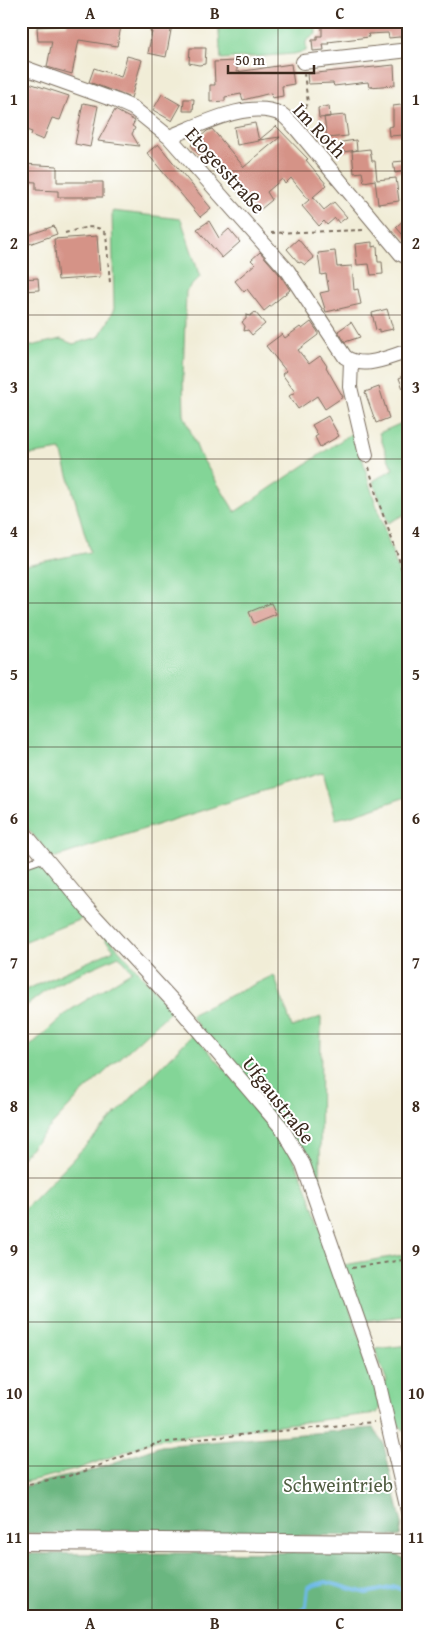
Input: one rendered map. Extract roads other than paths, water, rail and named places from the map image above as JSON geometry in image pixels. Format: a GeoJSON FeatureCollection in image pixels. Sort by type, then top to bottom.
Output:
{"type":"FeatureCollection","features":[{"type":"Feature","properties":{"kind":"street"},"geometry":{"type":"LineString","coordinates":[[303,62],[408,51]]}},
{"type":"Feature","properties":{"kind":"street","name":"Etogesstraße"},"geometry":{"type":"LineString","coordinates":[[22,67],[133,108],[169,137],[288,271],[311,303],[339,350],[351,361]]}},
{"type":"Feature","properties":{"kind":"street","name":"Im Roth"},"geometry":{"type":"LineString","coordinates":[[169,137],[238,112],[253,110],[270,111],[283,115],[401,254],[409,258]]}},
{"type":"Feature","properties":{"kind":"street"},"geometry":{"type":"LineString","coordinates":[[366,455],[350,387],[351,361],[370,363],[409,351]]}},
{"type":"Feature","properties":{"kind":"street","name":"Ufgaustraße"},"geometry":{"type":"LineString","coordinates":[[21,829],[105,928],[182,1011],[281,1127],[303,1164],[376,1372],[409,1515]]}},
{"type":"Feature","properties":{"kind":"street"},"geometry":{"type":"LineString","coordinates":[[21,1542],[409,1544]]}},
{"type":"Feature","properties":{"kind":"lane"},"geometry":{"type":"LineString","coordinates":[[21,866],[44,858]]}},
{"type":"Feature","properties":{"kind":"waterway"},"geometry":{"type":"LineString","coordinates":[[286,1616],[296,1615],[306,1606],[308,1587],[326,1582],[366,1593],[395,1587],[409,1592]]}},
{"type":"Feature","properties":{"kind":"park label","name":"Schweintrieb"},"geometry":{"type":"Point","coordinates":[338,1484]}}]}
